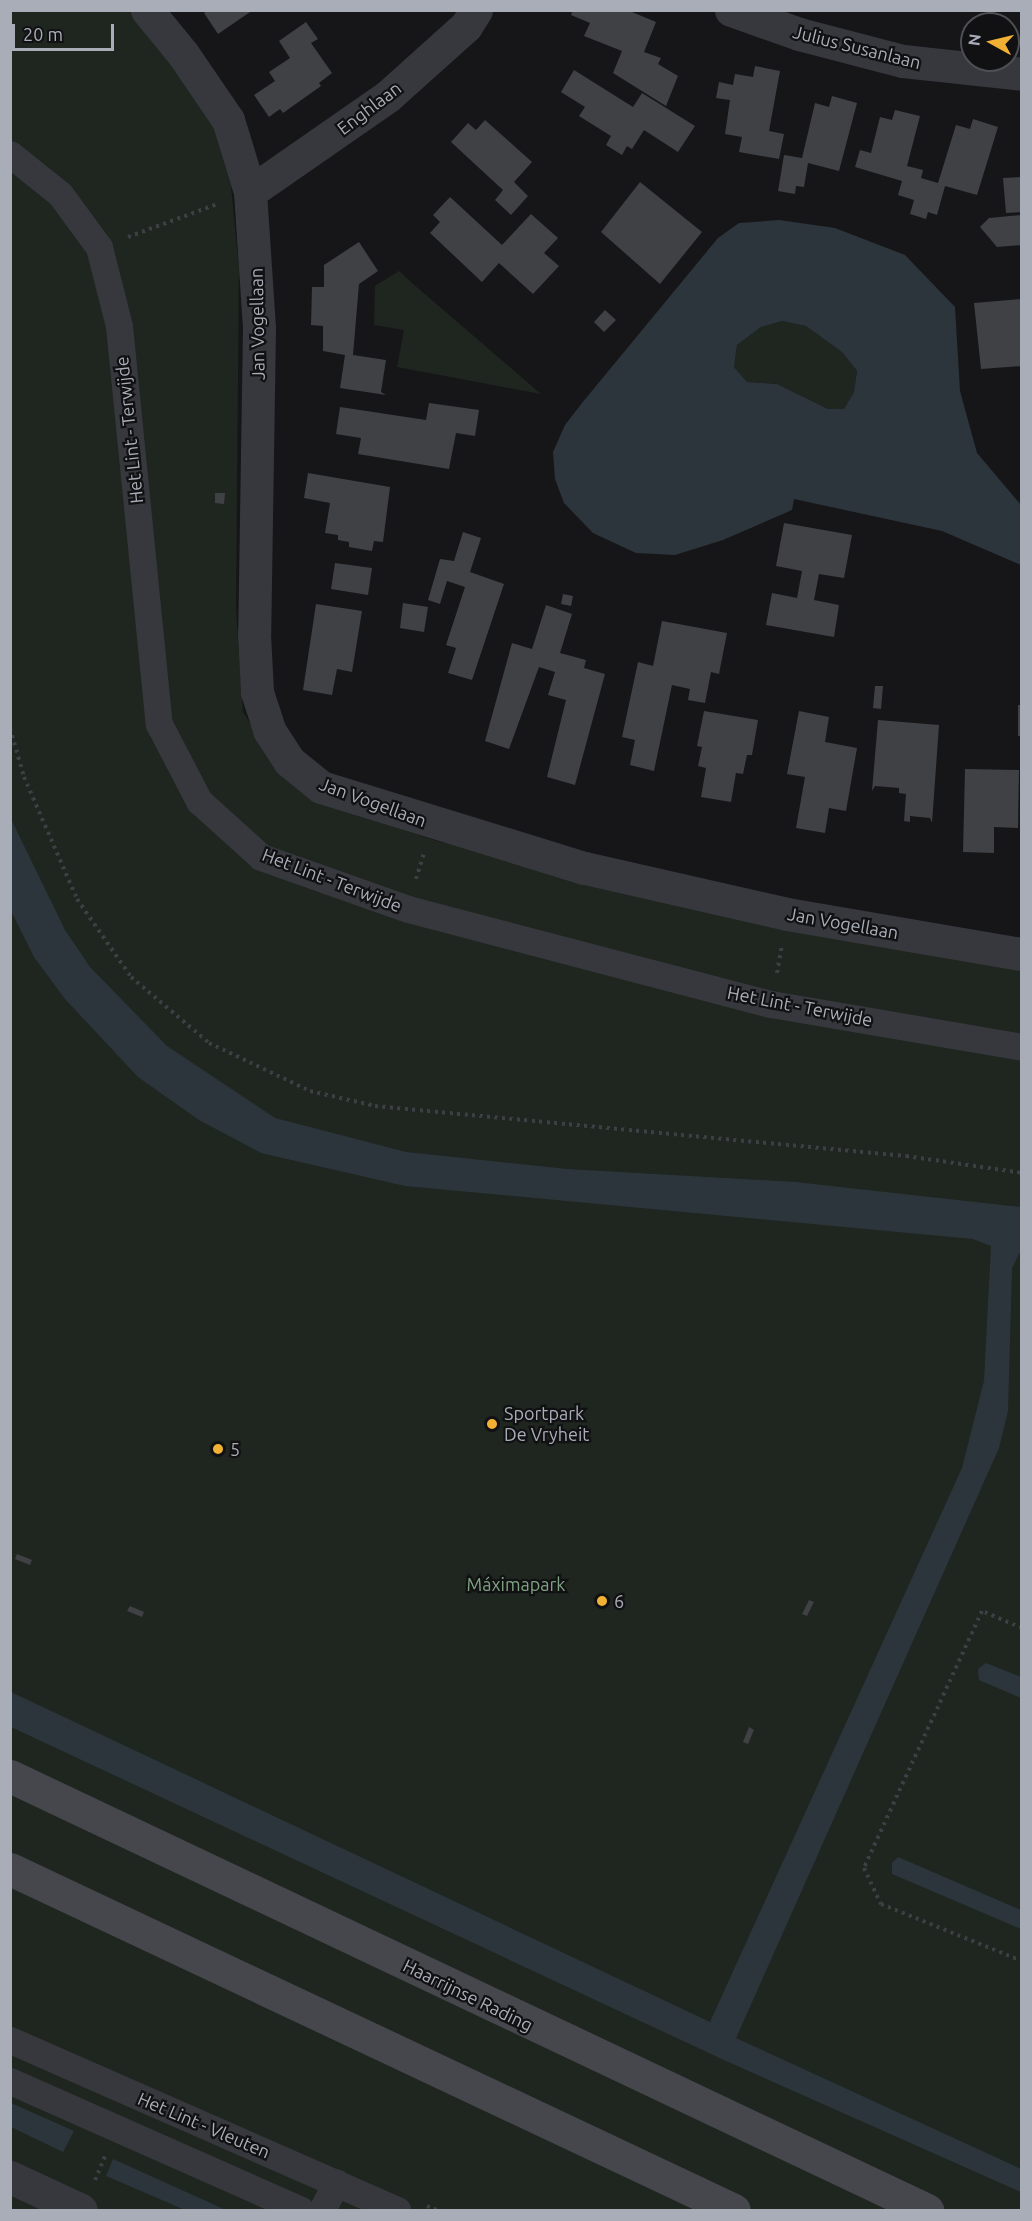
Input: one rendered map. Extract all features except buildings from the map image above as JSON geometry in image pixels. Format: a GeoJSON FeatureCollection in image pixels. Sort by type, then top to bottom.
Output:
{"type":"FeatureCollection","features":[{"type":"Feature","properties":{"kind":"main road","name":"Haarrijnse Rading"},"geometry":{"type":"LineString","coordinates":[[10,1776],[927,2211]]}},
{"type":"Feature","properties":{"kind":"main road"},"geometry":{"type":"LineString","coordinates":[[10,1869],[734,2211]]}},
{"type":"Feature","properties":{"kind":"street","name":"Jan Vogellaan"},"geometry":{"type":"LineString","coordinates":[[147,10],[183,54],[228,120],[250,192],[259,328],[254,634],[257,692],[270,730],[289,761],[321,787],[432,823],[585,868],[787,914],[1022,954]]}},
{"type":"Feature","properties":{"kind":"street","name":"Enghlaan"},"geometry":{"type":"LineString","coordinates":[[250,192],[388,96],[466,26],[476,10]]}},
{"type":"Feature","properties":{"kind":"street","name":"Julius Susanlaan"},"geometry":{"type":"LineString","coordinates":[[731,10],[800,34],[903,61],[1022,74]]}},
{"type":"Feature","properties":{"kind":"street","name":"Het Lint - Terwijde"},"geometry":{"type":"LineString","coordinates":[[10,154],[60,194],[99,248],[119,326],[159,724],[199,801],[261,856],[408,909],[771,1004],[1022,1047]]}},
{"type":"Feature","properties":{"kind":"street","name":"Het Lint - Vleuten"},"geometry":{"type":"LineString","coordinates":[[10,2040],[336,2182],[397,2211]]}},
{"type":"Feature","properties":{"kind":"street"},"geometry":{"type":"LineString","coordinates":[[10,2082],[301,2211]]}},
{"type":"Feature","properties":{"kind":"street"},"geometry":{"type":"LineString","coordinates":[[117,2129],[124,2091]]}},
{"type":"Feature","properties":{"kind":"street"},"geometry":{"type":"LineString","coordinates":[[10,2177],[86,2200]]}},
{"type":"Feature","properties":{"kind":"street"},"geometry":{"type":"LineString","coordinates":[[322,2211],[336,2182]]}},
{"type":"Feature","properties":{"kind":"path"},"geometry":{"type":"LineString","coordinates":[[99,248],[250,192]]}},
{"type":"Feature","properties":{"kind":"path"},"geometry":{"type":"LineString","coordinates":[[10,728],[24,777],[77,899],[131,977],[209,1043],[309,1091],[375,1106],[906,1156],[1022,1173]]}},
{"type":"Feature","properties":{"kind":"path"},"geometry":{"type":"LineString","coordinates":[[408,909],[432,823]]}},
{"type":"Feature","properties":{"kind":"path"},"geometry":{"type":"LineString","coordinates":[[771,1004],[787,914]]}},
{"type":"Feature","properties":{"kind":"path"},"geometry":{"type":"LineString","coordinates":[[1022,1628],[982,1611],[864,1868],[881,1904],[1022,1961]]}},
{"type":"Feature","properties":{"kind":"path"},"geometry":{"type":"LineString","coordinates":[[86,2200],[117,2129]]}},
{"type":"Feature","properties":{"kind":"green space","name":"Máximapark"},"geometry":{"type":"Polygon","coordinates":[[[11,11],[132,11],[212,122],[231,186],[239,269],[236,609],[243,712],[280,770],[316,801],[437,841],[768,924],[1021,968],[1021,2210],[11,2210],[11,11]]]}},
{"type":"Feature","properties":{"kind":"green space"},"geometry":{"type":"Polygon","coordinates":[[[399,271],[541,394],[397,367],[404,330],[374,325],[375,286],[399,271]]]}},
{"type":"Feature","properties":{"kind":"green space"},"geometry":{"type":"Polygon","coordinates":[[[782,321],[806,326],[842,352],[857,371],[854,392],[844,409],[828,409],[777,384],[747,382],[734,367],[737,345],[761,327],[782,321]]]}},
{"type":"Feature","properties":{"kind":"shaded area"},"geometry":{"type":"Polygon","coordinates":[[[779,220],[835,228],[905,255],[955,307],[960,391],[977,453],[1021,505],[1021,565],[942,531],[794,499],[792,510],[723,540],[675,555],[636,553],[593,533],[564,503],[555,479],[553,452],[565,425],[718,238],[739,223],[779,220]],[[782,321],[761,327],[737,345],[734,367],[747,382],[777,384],[828,409],[844,409],[854,392],[857,371],[842,352],[806,326],[782,321]]]}},
{"type":"Feature","properties":{"kind":"shaded area"},"geometry":{"type":"Polygon","coordinates":[[[11,819],[65,930],[90,967],[167,1046],[275,1118],[406,1152],[567,1169],[795,1182],[1021,1207],[1021,1250],[1012,1268],[1008,1411],[999,1448],[736,2038],[1021,2169],[1021,2192],[726,2061],[11,1727],[11,1692],[710,2022],[962,1468],[984,1381],[991,1246],[973,1239],[405,1186],[261,1153],[199,1120],[138,1077],[65,999],[34,957],[11,911],[11,819]]]}},
{"type":"Feature","properties":{"kind":"shaded area"},"geometry":{"type":"Polygon","coordinates":[[[986,1663],[1021,1677],[1021,1698],[979,1680],[978,1669],[986,1663]]]}},
{"type":"Feature","properties":{"kind":"shaded area"},"geometry":{"type":"Polygon","coordinates":[[[898,1857],[1021,1910],[1021,1929],[892,1874],[892,1863],[898,1857]]]}},
{"type":"Feature","properties":{"kind":"shaded area"},"geometry":{"type":"Polygon","coordinates":[[[11,2103],[74,2131],[63,2152],[11,2127],[11,2103]]]}},
{"type":"Feature","properties":{"kind":"shaded area"},"geometry":{"type":"Polygon","coordinates":[[[113,2159],[226,2210],[185,2210],[106,2176],[113,2159]]]}},
{"type":"Feature","properties":{"kind":"place","name":"Sportpark De Vryheit"},"geometry":{"type":"Point","coordinates":[492,1424]}},
{"type":"Feature","properties":{"kind":"place","name":"5"},"geometry":{"type":"Point","coordinates":[218,1449]}},
{"type":"Feature","properties":{"kind":"place","name":"6"},"geometry":{"type":"Point","coordinates":[602,1601]}}]}
